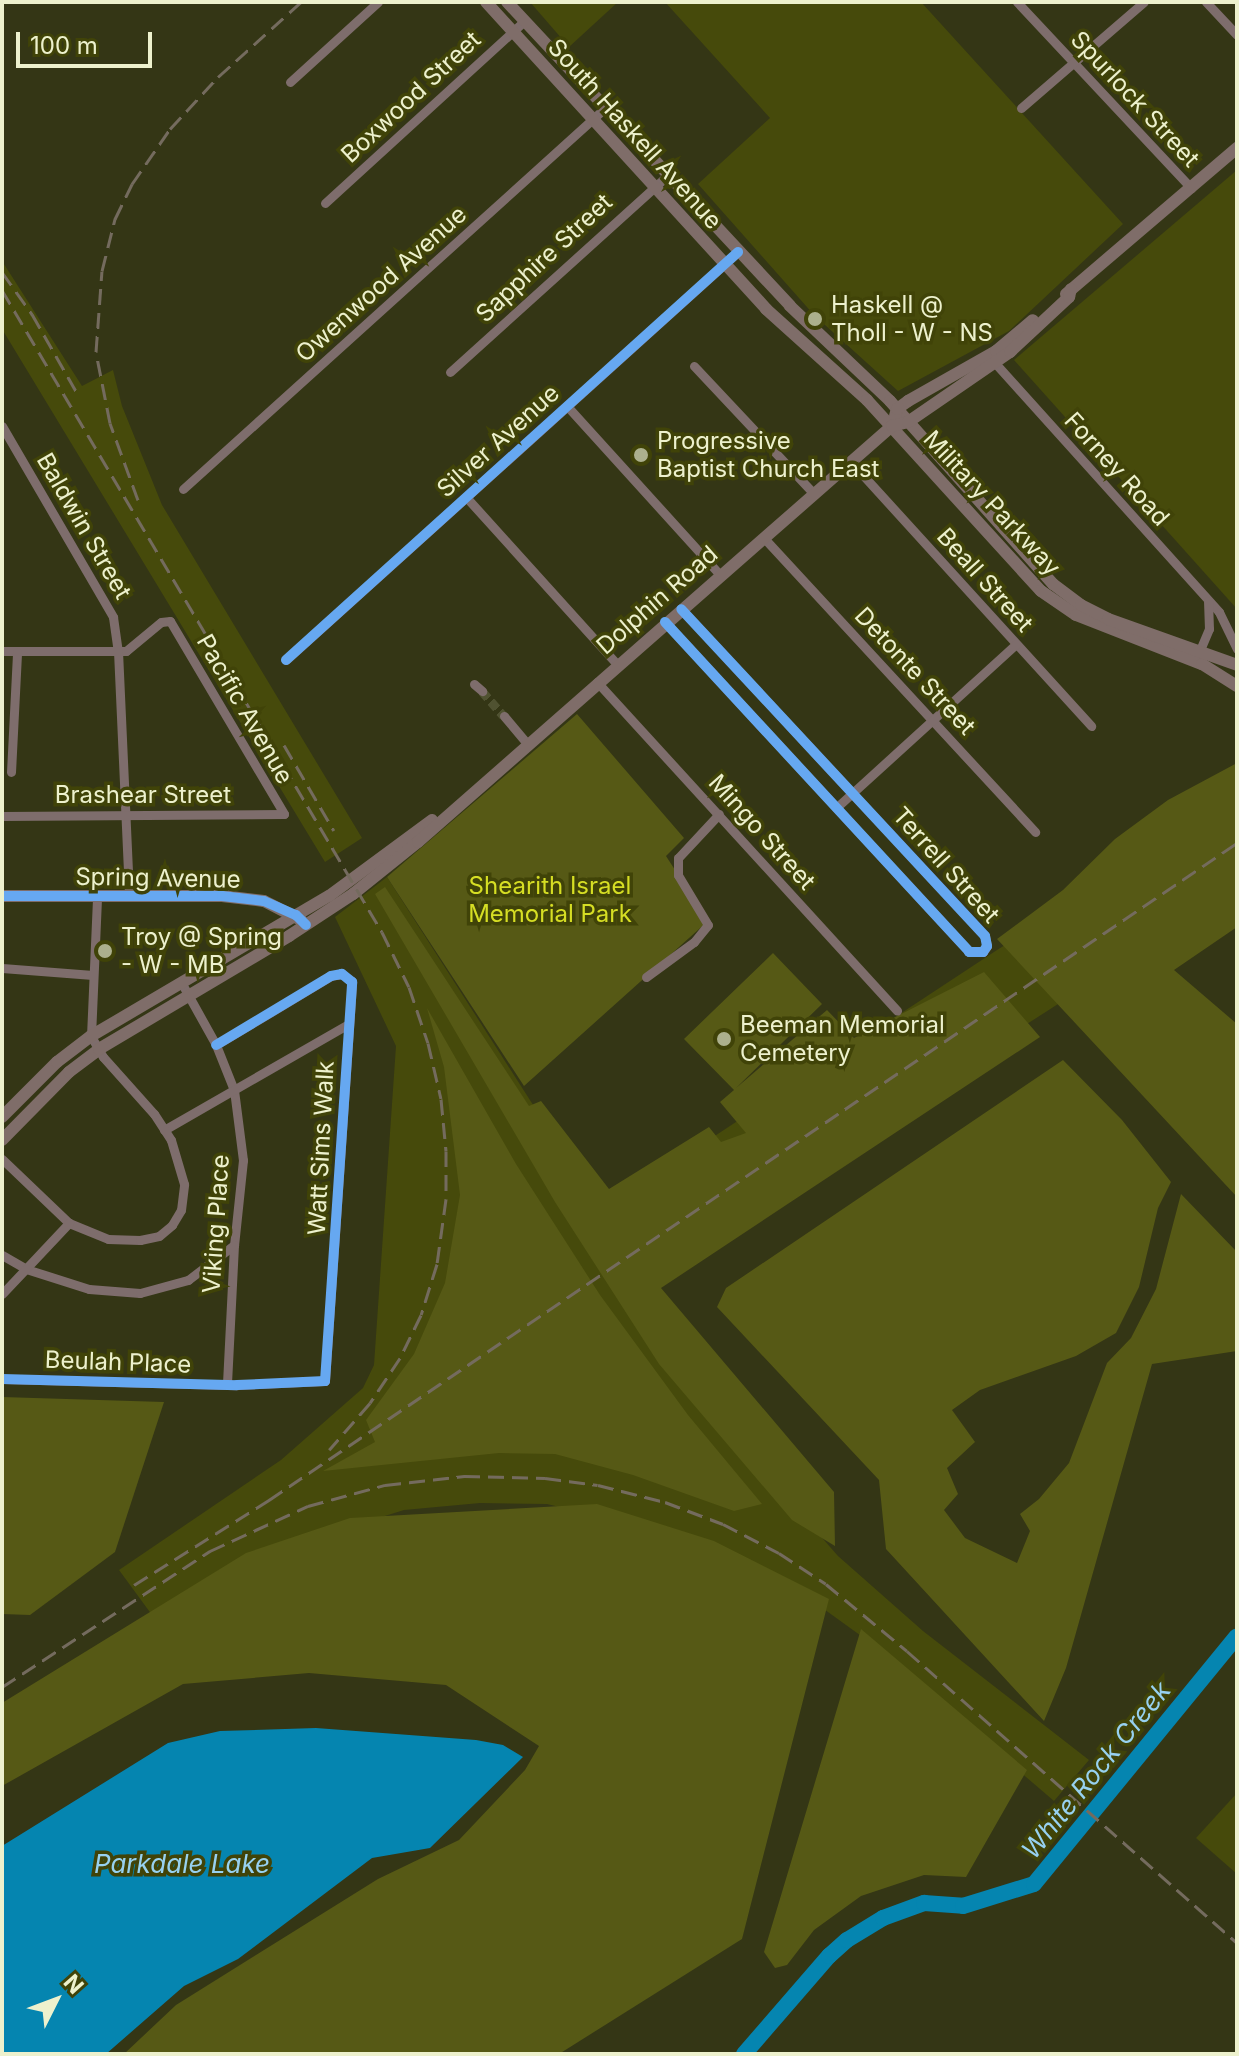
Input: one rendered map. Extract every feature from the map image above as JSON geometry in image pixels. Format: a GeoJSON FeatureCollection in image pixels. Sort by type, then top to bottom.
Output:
{"type":"FeatureCollection","features":[{"type":"Feature","properties":{"kind":"main road","name":"South Haskell Avenue"},"geometry":{"type":"LineString","coordinates":[[486,2],[777,320],[851,384],[892,426]]}},
{"type":"Feature","properties":{"kind":"main road","name":"South Haskell Avenue"},"geometry":{"type":"LineString","coordinates":[[507,2],[738,252],[897,409]]}},
{"type":"Feature","properties":{"kind":"main road","name":"Dolphin Road"},"geometry":{"type":"LineString","coordinates":[[897,409],[996,351],[1237,148]]}},
{"type":"Feature","properties":{"kind":"main road","name":"Dolphin Road"},"geometry":{"type":"LineString","coordinates":[[2,1140],[69,1072],[99,1049],[306,925],[361,887],[892,426],[908,422],[995,363],[1069,297],[1071,289]]}},
{"type":"Feature","properties":{"kind":"main road"},"geometry":{"type":"LineString","coordinates":[[777,320],[790,306]]}},
{"type":"Feature","properties":{"kind":"main road"},"geometry":{"type":"LineString","coordinates":[[892,426],[897,409]]}},
{"type":"Feature","properties":{"kind":"main road","name":"Military Parkway"},"geometry":{"type":"LineString","coordinates":[[897,409],[1065,594],[1108,619],[1237,665]]}},
{"type":"Feature","properties":{"kind":"main road","name":"Military Parkway"},"geometry":{"type":"LineString","coordinates":[[892,426],[1013,563],[1057,603],[1105,628],[1202,664],[1237,686]]}},
{"type":"Feature","properties":{"kind":"main road"},"geometry":{"type":"LineString","coordinates":[[1200,650],[1202,664]]}},
{"type":"Feature","properties":{"kind":"main road","name":"Dolphin Road"},"geometry":{"type":"LineString","coordinates":[[2,1117],[57,1062],[91,1036],[345,885],[414,831],[452,808]]}},
{"type":"Feature","properties":{"kind":"main road","name":"Spring Avenue"},"geometry":{"type":"LineString","coordinates":[[2,896],[250,899],[264,901],[296,915],[306,925]]}},
{"type":"Feature","properties":{"kind":"street"},"geometry":{"type":"LineString","coordinates":[[290,82],[378,2]]}},
{"type":"Feature","properties":{"kind":"street","name":"Spurlock Street"},"geometry":{"type":"LineString","coordinates":[[1017,2],[1191,188]]}},
{"type":"Feature","properties":{"kind":"street"},"geometry":{"type":"LineString","coordinates":[[1021,108],[1144,2]]}},
{"type":"Feature","properties":{"kind":"street"},"geometry":{"type":"LineString","coordinates":[[1206,2],[1237,35]]}},
{"type":"Feature","properties":{"kind":"street","name":"Boxwood Street"},"geometry":{"type":"LineString","coordinates":[[325,203],[524,21]]}},
{"type":"Feature","properties":{"kind":"street","name":"Owenwood Avenue"},"geometry":{"type":"LineString","coordinates":[[183,489],[605,108]]}},
{"type":"Feature","properties":{"kind":"street","name":"Sapphire Street"},"geometry":{"type":"LineString","coordinates":[[450,372],[668,175]]}},
{"type":"Feature","properties":{"kind":"street","name":"Silver Avenue"},"geometry":{"type":"LineString","coordinates":[[286,660],[738,252]]}},
{"type":"Feature","properties":{"kind":"street","name":"Forney Road"},"geometry":{"type":"LineString","coordinates":[[995,363],[1219,612],[1237,649]]}},
{"type":"Feature","properties":{"kind":"street"},"geometry":{"type":"LineString","coordinates":[[694,366],[814,494]]}},
{"type":"Feature","properties":{"kind":"street"},"geometry":{"type":"LineString","coordinates":[[567,406],[720,575]]}},
{"type":"Feature","properties":{"kind":"street","name":"Baldwin Street"},"geometry":{"type":"LineString","coordinates":[[2,426],[111,611],[118,651],[129,897]]}},
{"type":"Feature","properties":{"kind":"street","name":"Beall Street"},"geometry":{"type":"LineString","coordinates":[[851,462],[1091,726]]}},
{"type":"Feature","properties":{"kind":"street"},"geometry":{"type":"LineString","coordinates":[[466,497],[617,664]]}},
{"type":"Feature","properties":{"kind":"street","name":"Detonte Street"},"geometry":{"type":"LineString","coordinates":[[764,538],[1035,832]]}},
{"type":"Feature","properties":{"kind":"street"},"geometry":{"type":"LineString","coordinates":[[1200,650],[1209,629],[1208,601]]}},
{"type":"Feature","properties":{"kind":"street","name":"Terrell Street"},"geometry":{"type":"LineString","coordinates":[[665,622],[969,952],[983,952],[987,946],[985,936],[681,609]]}},
{"type":"Feature","properties":{"kind":"street","name":"Pacific Avenue"},"geometry":{"type":"LineString","coordinates":[[118,651],[130,650],[161,622],[172,624],[284,814]]}},
{"type":"Feature","properties":{"kind":"street"},"geometry":{"type":"LineString","coordinates":[[837,807],[1016,644]]}},
{"type":"Feature","properties":{"kind":"street"},"geometry":{"type":"LineString","coordinates":[[2,651],[118,651]]}},
{"type":"Feature","properties":{"kind":"street"},"geometry":{"type":"LineString","coordinates":[[11,772],[17,652]]}},
{"type":"Feature","properties":{"kind":"street","name":"Mingo Street"},"geometry":{"type":"LineString","coordinates":[[597,682],[897,1011]]}},
{"type":"Feature","properties":{"kind":"street"},"geometry":{"type":"LineString","coordinates":[[504,716],[527,743]]}},
{"type":"Feature","properties":{"kind":"street","name":"Brashear Street"},"geometry":{"type":"LineString","coordinates":[[2,816],[284,814]]}},
{"type":"Feature","properties":{"kind":"street"},"geometry":{"type":"LineString","coordinates":[[646,977],[694,942],[708,925],[678,875],[678,858],[719,814]]}},
{"type":"Feature","properties":{"kind":"street"},"geometry":{"type":"LineString","coordinates":[[2,1159],[69,1223],[108,1239],[153,1238],[172,1225],[184,1203],[184,1184],[178,1158],[164,1130],[91,1036],[97,897]]}},
{"type":"Feature","properties":{"kind":"street"},"geometry":{"type":"LineString","coordinates":[[2,968],[93,975]]}},
{"type":"Feature","properties":{"kind":"street","name":"Watt Sims Walk"},"geometry":{"type":"LineString","coordinates":[[216,1045],[336,973],[346,975],[352,982],[327,1378],[322,1384],[230,1385]]}},
{"type":"Feature","properties":{"kind":"street","name":"Viking Place"},"geometry":{"type":"LineString","coordinates":[[181,982],[216,1045],[234,1090],[243,1160],[234,1245],[230,1385]]}},
{"type":"Feature","properties":{"kind":"street"},"geometry":{"type":"LineString","coordinates":[[164,1130],[348,1024]]}},
{"type":"Feature","properties":{"kind":"street"},"geometry":{"type":"LineString","coordinates":[[2,1294],[69,1223]]}},
{"type":"Feature","properties":{"kind":"street"},"geometry":{"type":"LineString","coordinates":[[2,1255],[26,1269],[89,1289],[140,1293],[188,1280],[234,1245]]}},
{"type":"Feature","properties":{"kind":"street","name":"Beulah Place"},"geometry":{"type":"LineString","coordinates":[[2,1379],[230,1385]]}},
{"type":"Feature","properties":{"kind":"shaded area"},"geometry":{"type":"Polygon","coordinates":[[[530,2],[618,2],[569,47],[530,2]]]}},
{"type":"Feature","properties":{"kind":"shaded area"},"geometry":{"type":"Polygon","coordinates":[[[665,2],[921,2],[1123,224],[1009,331],[898,391],[814,315],[698,184],[770,118],[665,2]]]}},
{"type":"Feature","properties":{"kind":"shaded area"},"geometry":{"type":"Polygon","coordinates":[[[1237,170],[1237,609],[1014,360],[1237,170]]]}},
{"type":"Feature","properties":{"kind":"shaded area"},"geometry":{"type":"Polygon","coordinates":[[[2,261],[82,386],[113,370],[122,406],[162,505],[362,838],[325,862],[2,329],[2,261]]]}},
{"type":"Feature","properties":{"kind":"shaded area"},"geometry":{"type":"Polygon","coordinates":[[[1237,800],[1237,889],[621,1285],[747,1452],[838,1556],[923,1631],[1089,1760],[1054,1801],[864,1638],[785,1581],[646,1528],[547,1504],[480,1503],[404,1510],[334,1532],[152,1615],[119,1570],[281,1460],[363,1388],[374,1365],[396,1046],[335,917],[387,877],[601,1211],[997,950],[1237,800]]]}},
{"type":"Feature","properties":{"kind":"shaded area"},"geometry":{"type":"Polygon","coordinates":[[[1237,1793],[1237,1874],[1196,1838],[1237,1793]]]}},
{"type":"Feature","properties":{"kind":"green space","name":"Shearith Israel Memorial Park"},"geometry":{"type":"Polygon","coordinates":[[[577,714],[684,838],[666,856],[708,921],[524,1086],[387,877],[577,714]]]}},
{"type":"Feature","properties":{"kind":"green space"},"geometry":{"type":"Polygon","coordinates":[[[1237,763],[1237,927],[1174,970],[1237,1024],[1237,1197],[997,939],[1063,890],[1115,839],[1168,800],[1237,763]]]}},
{"type":"Feature","properties":{"kind":"green space"},"geometry":{"type":"Polygon","coordinates":[[[385,887],[529,1106],[541,1101],[609,1189],[709,1127],[721,1142],[746,1133],[720,1102],[734,1090],[684,1039],[773,953],[822,1004],[736,1088],[827,1010],[854,1038],[984,972],[1040,1037],[661,1288],[834,1492],[835,1546],[792,1520],[659,1364],[555,1202],[375,894],[385,887]]]}},
{"type":"Feature","properties":{"kind":"green space"},"geometry":{"type":"Polygon","coordinates":[[[427,1008],[516,1164],[600,1295],[688,1415],[762,1504],[734,1511],[633,1475],[555,1454],[499,1453],[323,1471],[375,1442],[366,1420],[414,1354],[445,1283],[460,1195],[444,1067],[427,1008]]]}},
{"type":"Feature","properties":{"kind":"green space"},"geometry":{"type":"Polygon","coordinates":[[[1063,1060],[1122,1120],[1171,1182],[1158,1208],[1139,1287],[1116,1333],[1076,1356],[980,1390],[952,1410],[975,1442],[947,1468],[958,1494],[944,1510],[965,1538],[1017,1563],[1030,1531],[1020,1514],[1039,1499],[1069,1463],[1107,1363],[1131,1338],[1156,1289],[1181,1194],[1237,1252],[1237,1351],[1152,1364],[1066,1668],[1044,1721],[886,1549],[879,1480],[717,1307],[726,1288],[1063,1060]]]}},
{"type":"Feature","properties":{"kind":"green space"},"geometry":{"type":"Polygon","coordinates":[[[2,1397],[164,1402],[115,1552],[30,1615],[2,1614],[2,1397]]]}},
{"type":"Feature","properties":{"kind":"green space"},"geometry":{"type":"Polygon","coordinates":[[[597,1504],[714,1541],[829,1599],[742,1939],[559,2054],[124,2054],[176,2005],[378,1879],[459,1840],[525,1770],[539,1746],[446,1685],[309,1673],[183,1684],[2,1786],[2,1703],[246,1553],[350,1518],[597,1504]]]}},
{"type":"Feature","properties":{"kind":"green space"},"geometry":{"type":"Polygon","coordinates":[[[861,1629],[1027,1770],[966,1877],[924,1875],[861,1896],[814,1930],[787,1965],[775,1968],[764,1952],[861,1629]]]}},
{"type":"Feature","properties":{"kind":"water","name":"Parkdale Lake"},"geometry":{"type":"Polygon","coordinates":[[[316,1728],[476,1740],[503,1745],[523,1757],[430,1848],[372,1858],[238,1959],[184,1986],[106,2054],[2,2054],[2,1846],[168,1743],[220,1731],[316,1728]]]}},
{"type":"Feature","properties":{"kind":"waterway","name":"White Rock Creek"},"geometry":{"type":"LineString","coordinates":[[744,2054],[829,1956],[847,1940],[883,1918],[924,1903],[963,1906],[1034,1884],[1237,1636]]}},
{"type":"Feature","properties":{"kind":"tunnel"},"geometry":{"type":"LineString","coordinates":[[482,691],[504,716]]}},
{"type":"Feature","properties":{"kind":"railway"},"geometry":{"type":"LineString","coordinates":[[138,500],[110,423],[96,352],[102,271],[115,219],[132,184],[170,129],[218,77],[301,2]]}},
{"type":"Feature","properties":{"kind":"railway"},"geometry":{"type":"LineString","coordinates":[[2,272],[32,314],[77,393]]}},
{"type":"Feature","properties":{"kind":"railway"},"geometry":{"type":"LineString","coordinates":[[2,290],[382,932],[409,987],[428,1043],[441,1099],[446,1151],[446,1199],[437,1264],[421,1315],[400,1358],[370,1403],[329,1450]]}},
{"type":"Feature","properties":{"kind":"railway"},"geometry":{"type":"LineString","coordinates":[[284,745],[334,831]]}},
{"type":"Feature","properties":{"kind":"railway"},"geometry":{"type":"LineString","coordinates":[[134,1585],[269,1500],[1237,843]]}},
{"type":"Feature","properties":{"kind":"railway"},"geometry":{"type":"LineString","coordinates":[[2,1687],[210,1551],[308,1506],[385,1485],[464,1476],[545,1478],[598,1485],[665,1502],[723,1524],[779,1553],[826,1584],[907,1651],[1237,1943]]}},
{"type":"Feature","properties":{"kind":"cycle path"},"geometry":{"type":"LineString","coordinates":[[286,660],[738,252]]}},
{"type":"Feature","properties":{"kind":"cycle path"},"geometry":{"type":"LineString","coordinates":[[665,622],[969,952],[983,952],[987,946],[985,936],[681,609]]}},
{"type":"Feature","properties":{"kind":"cycle path"},"geometry":{"type":"LineString","coordinates":[[2,896],[222,896],[264,901],[296,915],[306,925]]}},
{"type":"Feature","properties":{"kind":"cycle path"},"geometry":{"type":"LineString","coordinates":[[2,1379],[237,1385],[325,1381],[352,982],[342,974],[331,976],[216,1045]]}},
{"type":"Feature","properties":{"kind":"place","name":"Haskell @ Tholl - W - NS"},"geometry":{"type":"Point","coordinates":[815,319]}},
{"type":"Feature","properties":{"kind":"place","name":"Progressive Baptist Church East"},"geometry":{"type":"Point","coordinates":[641,455]}},
{"type":"Feature","properties":{"kind":"place","name":"Troy @ Spring - W - MB"},"geometry":{"type":"Point","coordinates":[105,951]}},
{"type":"Feature","properties":{"kind":"place","name":"Beeman Memorial Cemetery"},"geometry":{"type":"Point","coordinates":[724,1039]}}]}
